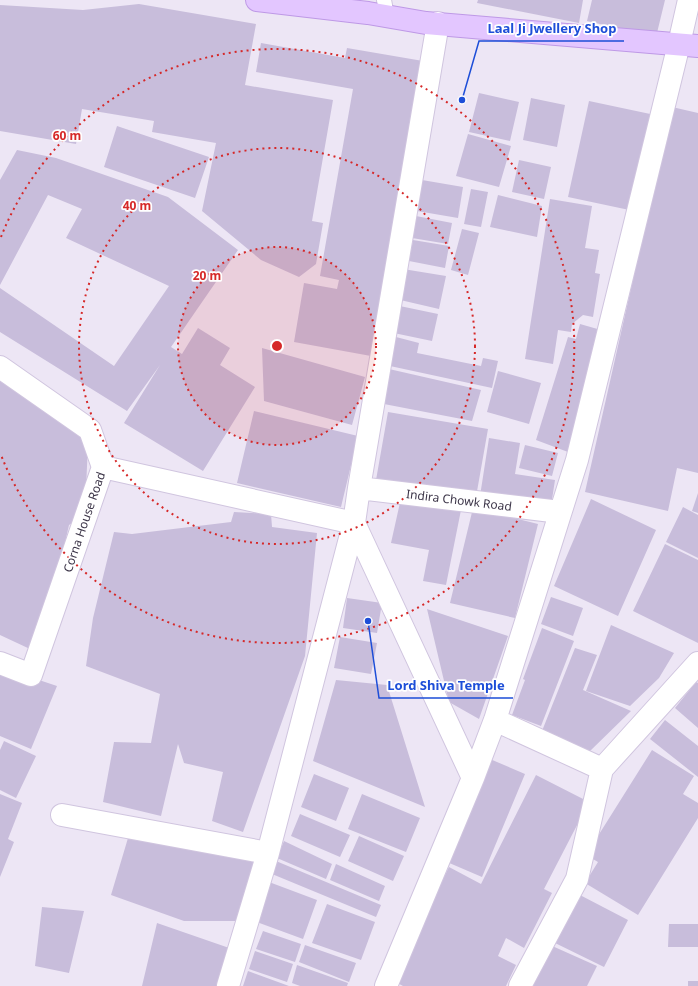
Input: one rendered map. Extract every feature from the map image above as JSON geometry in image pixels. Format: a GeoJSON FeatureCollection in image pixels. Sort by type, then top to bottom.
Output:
{"type":"FeatureCollection","features":[{"type":"Feature","properties":{"kind":"street"},"geometry":{"type":"LineString","coordinates":[[256,0],[386,8],[426,23],[689,45]]}},
{"type":"Feature","properties":{"kind":"street"},"geometry":{"type":"LineString","coordinates":[[386,986],[473,778],[495,720],[577,460],[689,45],[689,0]]}},
{"type":"Feature","properties":{"kind":"street"},"geometry":{"type":"LineString","coordinates":[[228,986],[268,853],[354,523],[438,23]]}},
{"type":"Feature","properties":{"kind":"street"},"geometry":{"type":"LineString","coordinates":[[0,367],[90,430],[103,467]]}},
{"type":"Feature","properties":{"kind":"street","name":"Corna House Road"},"geometry":{"type":"LineString","coordinates":[[0,663],[31,675],[103,467],[354,523]]}},
{"type":"Feature","properties":{"kind":"street","name":"Indira Chowk Road"},"geometry":{"type":"LineString","coordinates":[[359,488],[560,512]]}},
{"type":"Feature","properties":{"kind":"street"},"geometry":{"type":"LineString","coordinates":[[354,523],[473,778]]}},
{"type":"Feature","properties":{"kind":"street"},"geometry":{"type":"LineString","coordinates":[[520,986],[577,879],[602,769],[698,663]]}},
{"type":"Feature","properties":{"kind":"street"},"geometry":{"type":"LineString","coordinates":[[495,720],[602,769]]}},
{"type":"Feature","properties":{"kind":"street"},"geometry":{"type":"LineString","coordinates":[[62,815],[268,853]]}},
{"type":"Feature","properties":{"kind":"building"},"geometry":{"type":"Polygon","coordinates":[[[478,0],[583,0],[579,23],[477,3],[478,0]]]}},
{"type":"Feature","properties":{"kind":"building"},"geometry":{"type":"Polygon","coordinates":[[[592,0],[665,0],[656,37],[587,21],[592,0]]]}},
{"type":"Feature","properties":{"kind":"building"},"geometry":{"type":"Polygon","coordinates":[[[139,4],[256,24],[245,85],[333,100],[312,221],[323,223],[316,264],[299,277],[261,260],[202,211],[216,143],[152,132],[154,121],[82,109],[76,144],[0,131],[0,5],[83,10],[139,4]]]}},
{"type":"Feature","properties":{"kind":"building"},"geometry":{"type":"Polygon","coordinates":[[[261,43],[345,58],[347,48],[423,61],[371,356],[294,342],[304,283],[337,289],[339,280],[320,276],[353,89],[256,72],[261,43]]]}},
{"type":"Feature","properties":{"kind":"building"},"geometry":{"type":"Polygon","coordinates":[[[479,93],[519,102],[510,141],[469,132],[479,93]]]}},
{"type":"Feature","properties":{"kind":"building"},"geometry":{"type":"Polygon","coordinates":[[[531,98],[565,105],[557,147],[523,140],[531,98]]]}},
{"type":"Feature","properties":{"kind":"building"},"geometry":{"type":"Polygon","coordinates":[[[589,101],[655,115],[634,211],[568,197],[589,101]]]}},
{"type":"Feature","properties":{"kind":"building"},"geometry":{"type":"Polygon","coordinates":[[[672,107],[698,113],[698,473],[677,468],[668,511],[585,492],[672,107]]]}},
{"type":"Feature","properties":{"kind":"building"},"geometry":{"type":"Polygon","coordinates":[[[117,126],[209,157],[195,198],[104,167],[117,126]]]}},
{"type":"Feature","properties":{"kind":"building"},"geometry":{"type":"Polygon","coordinates":[[[468,134],[511,146],[499,187],[456,176],[468,134]]]}},
{"type":"Feature","properties":{"kind":"building"},"geometry":{"type":"Polygon","coordinates":[[[17,150],[56,158],[168,197],[238,250],[171,347],[182,354],[198,328],[230,348],[220,365],[255,387],[203,471],[124,423],[160,365],[127,411],[0,332],[0,288],[114,366],[169,286],[66,238],[82,209],[48,195],[0,285],[0,180],[17,150]]]}},
{"type":"Feature","properties":{"kind":"building"},"geometry":{"type":"Polygon","coordinates":[[[519,160],[551,167],[544,199],[512,192],[519,160]]]}},
{"type":"Feature","properties":{"kind":"building"},"geometry":{"type":"Polygon","coordinates":[[[422,180],[463,187],[458,218],[417,211],[422,180]]]}},
{"type":"Feature","properties":{"kind":"building"},"geometry":{"type":"Polygon","coordinates":[[[471,189],[488,192],[481,227],[464,224],[471,189]]]}},
{"type":"Feature","properties":{"kind":"building"},"geometry":{"type":"Polygon","coordinates":[[[498,195],[542,206],[537,237],[490,227],[498,195]]]}},
{"type":"Feature","properties":{"kind":"building"},"geometry":{"type":"Polygon","coordinates":[[[550,199],[592,206],[585,248],[599,250],[595,273],[600,274],[593,317],[583,315],[572,324],[571,332],[558,330],[553,364],[525,359],[550,199]]]}},
{"type":"Feature","properties":{"kind":"building"},"geometry":{"type":"Polygon","coordinates":[[[416,216],[452,223],[448,244],[412,238],[416,216]]]}},
{"type":"Feature","properties":{"kind":"building"},"geometry":{"type":"Polygon","coordinates":[[[462,229],[479,233],[468,275],[451,270],[462,229]]]}},
{"type":"Feature","properties":{"kind":"building"},"geometry":{"type":"Polygon","coordinates":[[[413,240],[449,246],[445,268],[409,261],[413,240]]]}},
{"type":"Feature","properties":{"kind":"building"},"geometry":{"type":"Polygon","coordinates":[[[403,269],[446,276],[439,309],[396,299],[403,269]]]}},
{"type":"Feature","properties":{"kind":"building"},"geometry":{"type":"Polygon","coordinates":[[[395,305],[438,314],[432,341],[389,332],[395,305]]]}},
{"type":"Feature","properties":{"kind":"building"},"geometry":{"type":"Polygon","coordinates":[[[580,324],[601,330],[568,452],[536,440],[568,337],[576,339],[580,324]]]}},
{"type":"Feature","properties":{"kind":"building"},"geometry":{"type":"Polygon","coordinates":[[[396,337],[419,343],[417,353],[481,366],[483,358],[498,361],[492,388],[390,366],[396,337]]]}},
{"type":"Feature","properties":{"kind":"building"},"geometry":{"type":"Polygon","coordinates":[[[262,348],[365,377],[352,425],[264,401],[262,348]]]}},
{"type":"Feature","properties":{"kind":"building"},"geometry":{"type":"Polygon","coordinates":[[[389,369],[481,390],[472,421],[384,404],[389,369]]]}},
{"type":"Feature","properties":{"kind":"building"},"geometry":{"type":"Polygon","coordinates":[[[498,371],[541,383],[529,424],[487,412],[498,371]]]}},
{"type":"Feature","properties":{"kind":"building"},"geometry":{"type":"Polygon","coordinates":[[[0,375],[88,442],[86,490],[75,521],[69,525],[64,547],[30,649],[0,635],[0,375]]]}},
{"type":"Feature","properties":{"kind":"building"},"geometry":{"type":"Polygon","coordinates":[[[254,411],[358,436],[341,507],[237,483],[254,411]]]}},
{"type":"Feature","properties":{"kind":"building"},"geometry":{"type":"Polygon","coordinates":[[[388,412],[488,429],[476,497],[376,480],[388,412]]]}},
{"type":"Feature","properties":{"kind":"building"},"geometry":{"type":"Polygon","coordinates":[[[489,438],[520,443],[515,474],[555,480],[551,506],[480,496],[489,438]]]}},
{"type":"Feature","properties":{"kind":"building"},"geometry":{"type":"Polygon","coordinates":[[[525,445],[558,453],[552,476],[519,468],[525,445]]]}},
{"type":"Feature","properties":{"kind":"building"},"geometry":{"type":"Polygon","coordinates":[[[698,493],[698,513],[692,511],[698,493]]]}},
{"type":"Feature","properties":{"kind":"building"},"geometry":{"type":"Polygon","coordinates":[[[401,498],[461,510],[446,585],[423,581],[429,550],[391,543],[401,498]]]}},
{"type":"Feature","properties":{"kind":"building"},"geometry":{"type":"Polygon","coordinates":[[[591,499],[656,530],[618,616],[554,586],[591,499]]]}},
{"type":"Feature","properties":{"kind":"building"},"geometry":{"type":"Polygon","coordinates":[[[683,507],[698,515],[698,558],[666,542],[683,507]]]}},
{"type":"Feature","properties":{"kind":"building"},"geometry":{"type":"Polygon","coordinates":[[[473,508],[538,524],[515,618],[450,603],[473,508]]]}},
{"type":"Feature","properties":{"kind":"building"},"geometry":{"type":"Polygon","coordinates":[[[234,512],[271,514],[272,527],[317,533],[305,656],[243,832],[212,821],[223,772],[184,763],[178,744],[161,816],[103,802],[114,742],[151,743],[160,694],[86,666],[93,618],[114,532],[132,534],[231,522],[234,512]]]}},
{"type":"Feature","properties":{"kind":"building"},"geometry":{"type":"Polygon","coordinates":[[[665,544],[698,560],[698,643],[633,611],[665,544]]]}},
{"type":"Feature","properties":{"kind":"building"},"geometry":{"type":"Polygon","coordinates":[[[551,597],[583,608],[573,636],[541,624],[551,597]]]}},
{"type":"Feature","properties":{"kind":"building"},"geometry":{"type":"Polygon","coordinates":[[[347,598],[382,603],[377,633],[343,628],[347,598]]]}},
{"type":"Feature","properties":{"kind":"building"},"geometry":{"type":"Polygon","coordinates":[[[427,609],[508,636],[479,719],[449,702],[427,609]]]}},
{"type":"Feature","properties":{"kind":"building"},"geometry":{"type":"Polygon","coordinates":[[[611,625],[674,653],[659,678],[630,706],[586,691],[611,625]]]}},
{"type":"Feature","properties":{"kind":"building"},"geometry":{"type":"Polygon","coordinates":[[[542,628],[574,641],[541,726],[512,715],[525,680],[523,679],[542,628]]]}},
{"type":"Feature","properties":{"kind":"building"},"geometry":{"type":"Polygon","coordinates":[[[340,637],[377,643],[371,674],[334,668],[340,637]]]}},
{"type":"Feature","properties":{"kind":"building"},"geometry":{"type":"Polygon","coordinates":[[[575,648],[597,655],[583,690],[631,711],[589,752],[542,731],[575,648]]]}},
{"type":"Feature","properties":{"kind":"building"},"geometry":{"type":"Polygon","coordinates":[[[0,667],[57,686],[31,749],[0,736],[0,667]]]}},
{"type":"Feature","properties":{"kind":"building"},"geometry":{"type":"Polygon","coordinates":[[[336,680],[387,685],[425,807],[313,761],[336,680]]]}},
{"type":"Feature","properties":{"kind":"building"},"geometry":{"type":"Polygon","coordinates":[[[696,682],[698,683],[698,728],[675,708],[696,682]]]}},
{"type":"Feature","properties":{"kind":"building"},"geometry":{"type":"Polygon","coordinates":[[[665,720],[698,746],[698,777],[650,739],[665,720]]]}},
{"type":"Feature","properties":{"kind":"building"},"geometry":{"type":"Polygon","coordinates":[[[4,741],[36,756],[16,798],[0,790],[0,750],[4,741]]]}},
{"type":"Feature","properties":{"kind":"building"},"geometry":{"type":"Polygon","coordinates":[[[652,750],[694,776],[683,794],[698,803],[698,818],[638,915],[585,883],[598,862],[586,855],[652,750]]]}},
{"type":"Feature","properties":{"kind":"building"},"geometry":{"type":"Polygon","coordinates":[[[490,759],[525,774],[482,877],[447,862],[490,759]]]}},
{"type":"Feature","properties":{"kind":"building"},"geometry":{"type":"Polygon","coordinates":[[[314,774],[349,788],[336,821],[301,807],[314,774]]]}},
{"type":"Feature","properties":{"kind":"building"},"geometry":{"type":"Polygon","coordinates":[[[536,775],[589,802],[544,889],[552,893],[524,948],[506,938],[498,956],[516,965],[506,986],[403,986],[392,980],[449,867],[481,884],[536,775]]]}},
{"type":"Feature","properties":{"kind":"building"},"geometry":{"type":"Polygon","coordinates":[[[0,794],[22,803],[8,839],[14,842],[0,877],[0,794]]]}},
{"type":"Feature","properties":{"kind":"building"},"geometry":{"type":"Polygon","coordinates":[[[362,794],[420,818],[406,852],[348,829],[362,794]]]}},
{"type":"Feature","properties":{"kind":"building"},"geometry":{"type":"Polygon","coordinates":[[[300,814],[350,835],[340,857],[291,836],[300,814]]]}},
{"type":"Feature","properties":{"kind":"building"},"geometry":{"type":"Polygon","coordinates":[[[359,836],[404,856],[393,881],[348,861],[359,836]]]}},
{"type":"Feature","properties":{"kind":"building"},"geometry":{"type":"Polygon","coordinates":[[[128,838],[257,859],[241,921],[184,921],[111,895],[128,838]]]}},
{"type":"Feature","properties":{"kind":"building"},"geometry":{"type":"Polygon","coordinates":[[[284,841],[332,864],[326,879],[277,858],[284,841]]]}},
{"type":"Feature","properties":{"kind":"building"},"geometry":{"type":"Polygon","coordinates":[[[276,861],[381,905],[376,917],[272,874],[276,861]]]}},
{"type":"Feature","properties":{"kind":"building"},"geometry":{"type":"Polygon","coordinates":[[[336,864],[385,886],[379,901],[330,880],[336,864]]]}},
{"type":"Feature","properties":{"kind":"building"},"geometry":{"type":"Polygon","coordinates":[[[269,882],[317,900],[303,939],[254,921],[269,882]]]}},
{"type":"Feature","properties":{"kind":"building"},"geometry":{"type":"Polygon","coordinates":[[[578,894],[628,920],[604,967],[553,942],[578,894]]]}},
{"type":"Feature","properties":{"kind":"building"},"geometry":{"type":"Polygon","coordinates":[[[327,904],[375,922],[361,960],[312,943],[327,904]]]}},
{"type":"Feature","properties":{"kind":"building"},"geometry":{"type":"Polygon","coordinates":[[[42,907],[84,911],[69,973],[35,966],[42,907]]]}},
{"type":"Feature","properties":{"kind":"building"},"geometry":{"type":"Polygon","coordinates":[[[157,923],[235,950],[221,986],[142,986],[157,923]]]}},
{"type":"Feature","properties":{"kind":"building"},"geometry":{"type":"Polygon","coordinates":[[[669,924],[698,924],[698,947],[668,947],[669,924]]]}},
{"type":"Feature","properties":{"kind":"building"},"geometry":{"type":"Polygon","coordinates":[[[263,931],[301,944],[295,962],[256,949],[263,931]]]}},
{"type":"Feature","properties":{"kind":"building"},"geometry":{"type":"Polygon","coordinates":[[[305,945],[356,963],[349,982],[299,962],[305,945]]]}},
{"type":"Feature","properties":{"kind":"building"},"geometry":{"type":"Polygon","coordinates":[[[550,945],[597,966],[587,986],[531,986],[550,945]]]}},
{"type":"Feature","properties":{"kind":"building"},"geometry":{"type":"Polygon","coordinates":[[[255,951],[293,964],[287,982],[249,969],[255,951]]]}},
{"type":"Feature","properties":{"kind":"building"},"geometry":{"type":"Polygon","coordinates":[[[297,965],[348,983],[347,986],[300,986],[292,983],[297,965]]]}},
{"type":"Feature","properties":{"kind":"building"},"geometry":{"type":"Polygon","coordinates":[[[248,971],[289,986],[243,986],[248,971]]]}},
{"type":"Feature","properties":{"kind":"building"},"geometry":{"type":"Polygon","coordinates":[[[688,981],[698,981],[698,986],[688,986],[688,981]]]}},
{"type":"Feature","properties":{"kind":"place","name":"Laal Ji Jwellery Shop"},"geometry":{"type":"Point","coordinates":[462,100]}},
{"type":"Feature","properties":{"kind":"place","name":"Lord Shiva Temple"},"geometry":{"type":"Point","coordinates":[368,621]}}]}
